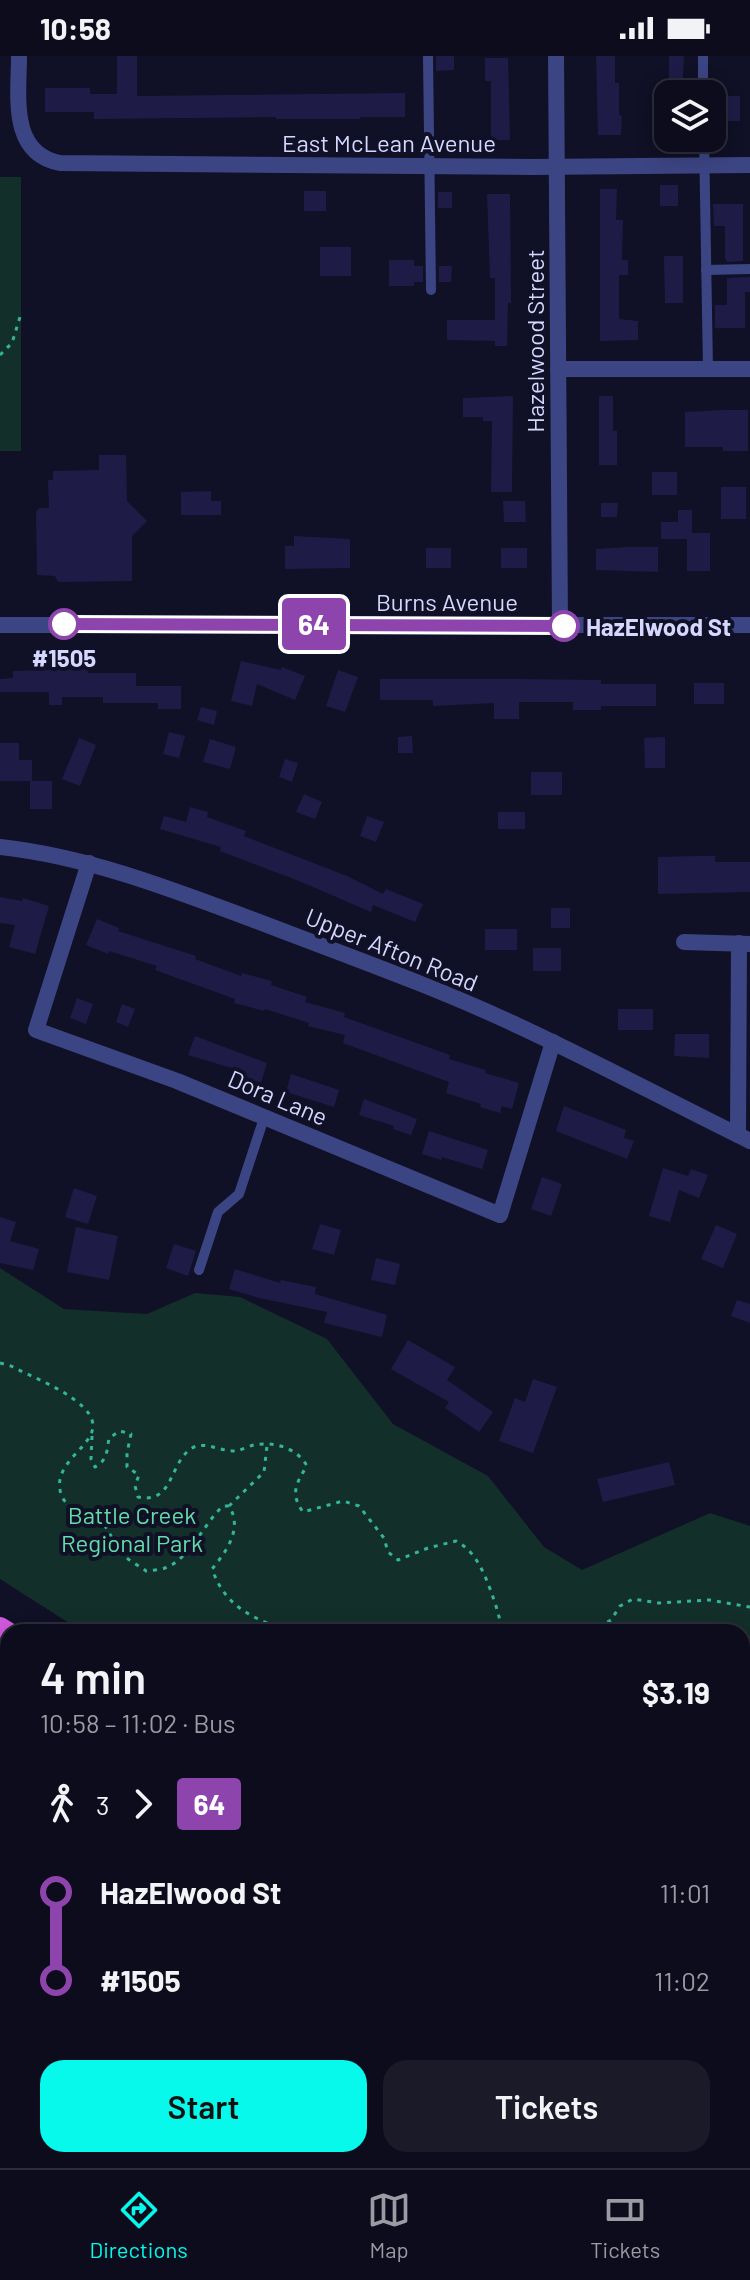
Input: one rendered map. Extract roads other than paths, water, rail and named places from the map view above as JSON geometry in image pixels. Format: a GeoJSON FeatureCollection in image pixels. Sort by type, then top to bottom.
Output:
{"type":"FeatureCollection","features":[{"type":"Feature","properties":{"kind":"street","name":"East McLean Avenue"},"geometry":{"type":"LineString","coordinates":[[19,56],[19,119],[32,149],[44,160],[60,163],[557,167],[750,165]]}},
{"type":"Feature","properties":{"kind":"street","name":"Hazelwood Street"},"geometry":{"type":"LineString","coordinates":[[556,56],[560,626]]}},
{"type":"Feature","properties":{"kind":"street"},"geometry":{"type":"LineString","coordinates":[[558,369],[750,369]]}},
{"type":"Feature","properties":{"kind":"street","name":"Burns Avenue"},"geometry":{"type":"LineString","coordinates":[[0,625],[750,625]]}},
{"type":"Feature","properties":{"kind":"street","name":"Upper Afton Road"},"geometry":{"type":"LineString","coordinates":[[0,847],[60,855],[133,876],[299,938],[506,1020],[744,1138]]}},
{"type":"Feature","properties":{"kind":"street","name":"Dora Lane"},"geometry":{"type":"LineString","coordinates":[[89,863],[36,1030],[177,1081],[500,1215],[553,1042]]}},
{"type":"Feature","properties":{"kind":"street"},"geometry":{"type":"LineString","coordinates":[[684,942],[745,944],[744,1138]]}},
{"type":"Feature","properties":{"kind":"lane"},"geometry":{"type":"LineString","coordinates":[[428,56],[431,290]]}},
{"type":"Feature","properties":{"kind":"lane"},"geometry":{"type":"LineString","coordinates":[[703,56],[703,80]]}},
{"type":"Feature","properties":{"kind":"lane"},"geometry":{"type":"LineString","coordinates":[[704,152],[708,369]]}},
{"type":"Feature","properties":{"kind":"lane"},"geometry":{"type":"LineString","coordinates":[[706,270],[750,269]]}},
{"type":"Feature","properties":{"kind":"lane"},"geometry":{"type":"LineString","coordinates":[[199,1270],[218,1212],[239,1194],[264,1118]]}},
{"type":"Feature","properties":{"kind":"place","name":"#1505"},"geometry":{"type":"Point","coordinates":[64,624]}},
{"type":"Feature","properties":{"kind":"place","name":"HazElwood St"},"geometry":{"type":"Point","coordinates":[564,626]}},
{"type":"Feature","properties":{"kind":"park label","name":"Battle Creek Regional Park"},"geometry":{"type":"Point","coordinates":[132,1528]}}]}
